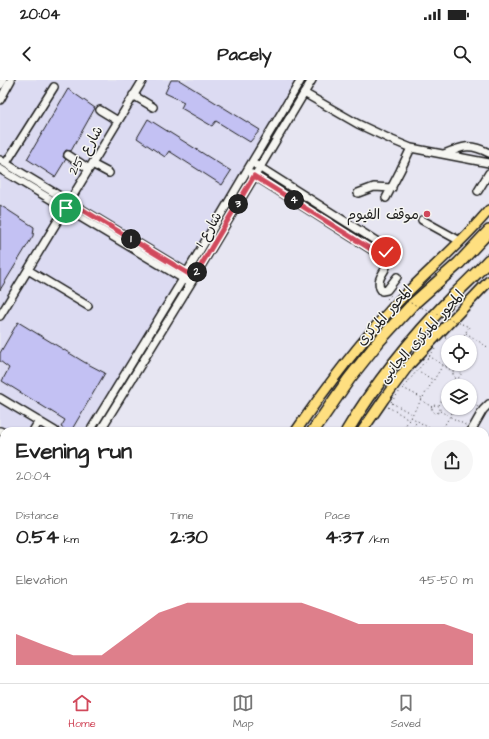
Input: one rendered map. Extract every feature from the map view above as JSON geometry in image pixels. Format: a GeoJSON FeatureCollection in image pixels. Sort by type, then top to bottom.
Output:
{"type":"FeatureCollection","features":[{"type":"Feature","properties":{"kind":"highway","name":"المحور المركزى"},"geometry":{"type":"LineString","coordinates":[[316,427],[349,379],[379,341],[413,304],[459,263],[489,230]]}},
{"type":"Feature","properties":{"kind":"highway"},"geometry":{"type":"LineString","coordinates":[[350,427],[384,376],[402,354],[444,305],[489,260]]}},
{"type":"Feature","properties":{"kind":"main road"},"geometry":{"type":"LineString","coordinates":[[299,427],[336,374],[365,338],[395,305],[489,210]]}},
{"type":"Feature","properties":{"kind":"main road","name":"المحور المركزى الجانبى"},"geometry":{"type":"LineString","coordinates":[[365,427],[409,365],[489,281]]}},
{"type":"Feature","properties":{"kind":"street"},"geometry":{"type":"LineString","coordinates":[[0,85],[3,80]]}},
{"type":"Feature","properties":{"kind":"street"},"geometry":{"type":"LineString","coordinates":[[0,100],[11,80]]}},
{"type":"Feature","properties":{"kind":"street","name":"شارع 25"},"geometry":{"type":"LineString","coordinates":[[0,316],[143,80]]}},
{"type":"Feature","properties":{"kind":"street","name":"شارع 1"},"geometry":{"type":"LineString","coordinates":[[92,427],[185,276],[301,80]]}},
{"type":"Feature","properties":{"kind":"street","name":"شارع 1"},"geometry":{"type":"LineString","coordinates":[[102,427],[193,280],[312,80]]}},
{"type":"Feature","properties":{"kind":"street"},"geometry":{"type":"LineString","coordinates":[[54,86],[3,161],[68,205],[193,280]]}},
{"type":"Feature","properties":{"kind":"street"},"geometry":{"type":"LineString","coordinates":[[304,94],[358,124],[411,148],[489,163]]}},
{"type":"Feature","properties":{"kind":"street"},"geometry":{"type":"LineString","coordinates":[[133,95],[153,107]]}},
{"type":"Feature","properties":{"kind":"street"},"geometry":{"type":"LineString","coordinates":[[100,110],[118,120]]}},
{"type":"Feature","properties":{"kind":"street"},"geometry":{"type":"LineString","coordinates":[[444,154],[468,146],[476,147],[489,153]]}},
{"type":"Feature","properties":{"kind":"street"},"geometry":{"type":"LineString","coordinates":[[386,198],[411,148]]}},
{"type":"Feature","properties":{"kind":"street"},"geometry":{"type":"LineString","coordinates":[[68,155],[109,173]]}},
{"type":"Feature","properties":{"kind":"street"},"geometry":{"type":"LineString","coordinates":[[252,162],[259,168],[384,246],[387,250],[383,255]]}},
{"type":"Feature","properties":{"kind":"street"},"geometry":{"type":"LineString","coordinates":[[0,169],[68,205]]}},
{"type":"Feature","properties":{"kind":"street"},"geometry":{"type":"LineString","coordinates":[[246,171],[380,255],[383,255],[386,264],[379,279],[380,288],[382,290],[387,290],[397,277]]}},
{"type":"Feature","properties":{"kind":"street"},"geometry":{"type":"LineString","coordinates":[[478,191],[489,172]]}},
{"type":"Feature","properties":{"kind":"street"},"geometry":{"type":"LineString","coordinates":[[358,193],[374,187],[392,188]]}},
{"type":"Feature","properties":{"kind":"street"},"geometry":{"type":"LineString","coordinates":[[422,220],[460,241]]}},
{"type":"Feature","properties":{"kind":"street"},"geometry":{"type":"LineString","coordinates":[[28,270],[88,306]]}},
{"type":"Feature","properties":{"kind":"street"},"geometry":{"type":"LineString","coordinates":[[0,398],[49,427]]}},
{"type":"Feature","properties":{"kind":"street"},"geometry":{"type":"LineString","coordinates":[[473,427],[489,404]]}},
{"type":"Feature","properties":{"kind":"street"},"geometry":{"type":"LineString","coordinates":[[35,427],[39,421]]}},
{"type":"Feature","properties":{"kind":"path"},"geometry":{"type":"LineString","coordinates":[[387,299],[393,292]]}},
{"type":"Feature","properties":{"kind":"path"},"geometry":{"type":"LineString","coordinates":[[396,297],[469,327],[466,333],[489,348]]}},
{"type":"Feature","properties":{"kind":"path"},"geometry":{"type":"LineString","coordinates":[[412,414],[391,403],[439,344]]}},
{"type":"Feature","properties":{"kind":"path"},"geometry":{"type":"LineString","coordinates":[[429,356],[441,364]]}},
{"type":"Feature","properties":{"kind":"path"},"geometry":{"type":"LineString","coordinates":[[404,427],[441,367]]}},
{"type":"Feature","properties":{"kind":"path"},"geometry":{"type":"LineString","coordinates":[[417,370],[433,380]]}},
{"type":"Feature","properties":{"kind":"path"},"geometry":{"type":"LineString","coordinates":[[459,370],[461,373],[460,376],[456,378],[453,375],[454,372],[459,370]]}},
{"type":"Feature","properties":{"kind":"path"},"geometry":{"type":"LineString","coordinates":[[403,388],[433,407]]}},
{"type":"Feature","properties":{"kind":"path"},"geometry":{"type":"LineString","coordinates":[[433,407],[438,405],[441,400]]}},
{"type":"Feature","properties":{"kind":"path"},"geometry":{"type":"LineString","coordinates":[[438,405],[440,411],[466,427]]}},
{"type":"Feature","properties":{"kind":"path"},"geometry":{"type":"LineString","coordinates":[[477,406],[484,410]]}},
{"type":"Feature","properties":{"kind":"path"},"geometry":{"type":"LineString","coordinates":[[388,407],[426,427]]}},
{"type":"Feature","properties":{"kind":"path"},"geometry":{"type":"LineString","coordinates":[[433,407],[432,410],[434,413],[438,413],[440,411]]}},
{"type":"Feature","properties":{"kind":"path"},"geometry":{"type":"LineString","coordinates":[[444,427],[450,417]]}},
{"type":"Feature","properties":{"kind":"path"},"geometry":{"type":"LineString","coordinates":[[413,427],[417,421]]}},
{"type":"Feature","properties":{"kind":"shaded area"},"geometry":{"type":"Polygon","coordinates":[[[0,80],[307,80],[96,427],[0,427],[0,80]]]}},
{"type":"Feature","properties":{"kind":"building"},"geometry":{"type":"Polygon","coordinates":[[[171,80],[179,80],[260,130],[250,142],[216,121],[212,126],[181,108],[184,102],[165,93],[171,80]]]}},
{"type":"Feature","properties":{"kind":"building"},"geometry":{"type":"Polygon","coordinates":[[[68,89],[95,108],[71,151],[66,150],[64,153],[63,157],[66,159],[55,177],[27,159],[68,89]]]}},
{"type":"Feature","properties":{"kind":"building"},"geometry":{"type":"Polygon","coordinates":[[[148,119],[231,171],[222,185],[169,151],[165,157],[137,138],[148,119]]]}},
{"type":"Feature","properties":{"kind":"building"},"geometry":{"type":"Polygon","coordinates":[[[0,205],[34,227],[33,236],[0,290],[0,205]]]}},
{"type":"Feature","properties":{"kind":"building"},"geometry":{"type":"Polygon","coordinates":[[[18,322],[105,373],[73,427],[61,427],[65,420],[2,381],[9,368],[0,361],[0,353],[18,322]]]}},
{"type":"Feature","properties":{"kind":"place","name":"موقف الفيوم"},"geometry":{"type":"Point","coordinates":[427,214]}},
{"type":"Feature","properties":{"kind":"route"},"geometry":{"type":"LineString","coordinates":[[66,208],[70,202],[194,277],[254,176],[380,255],[383,255],[386,252]]}}]}
